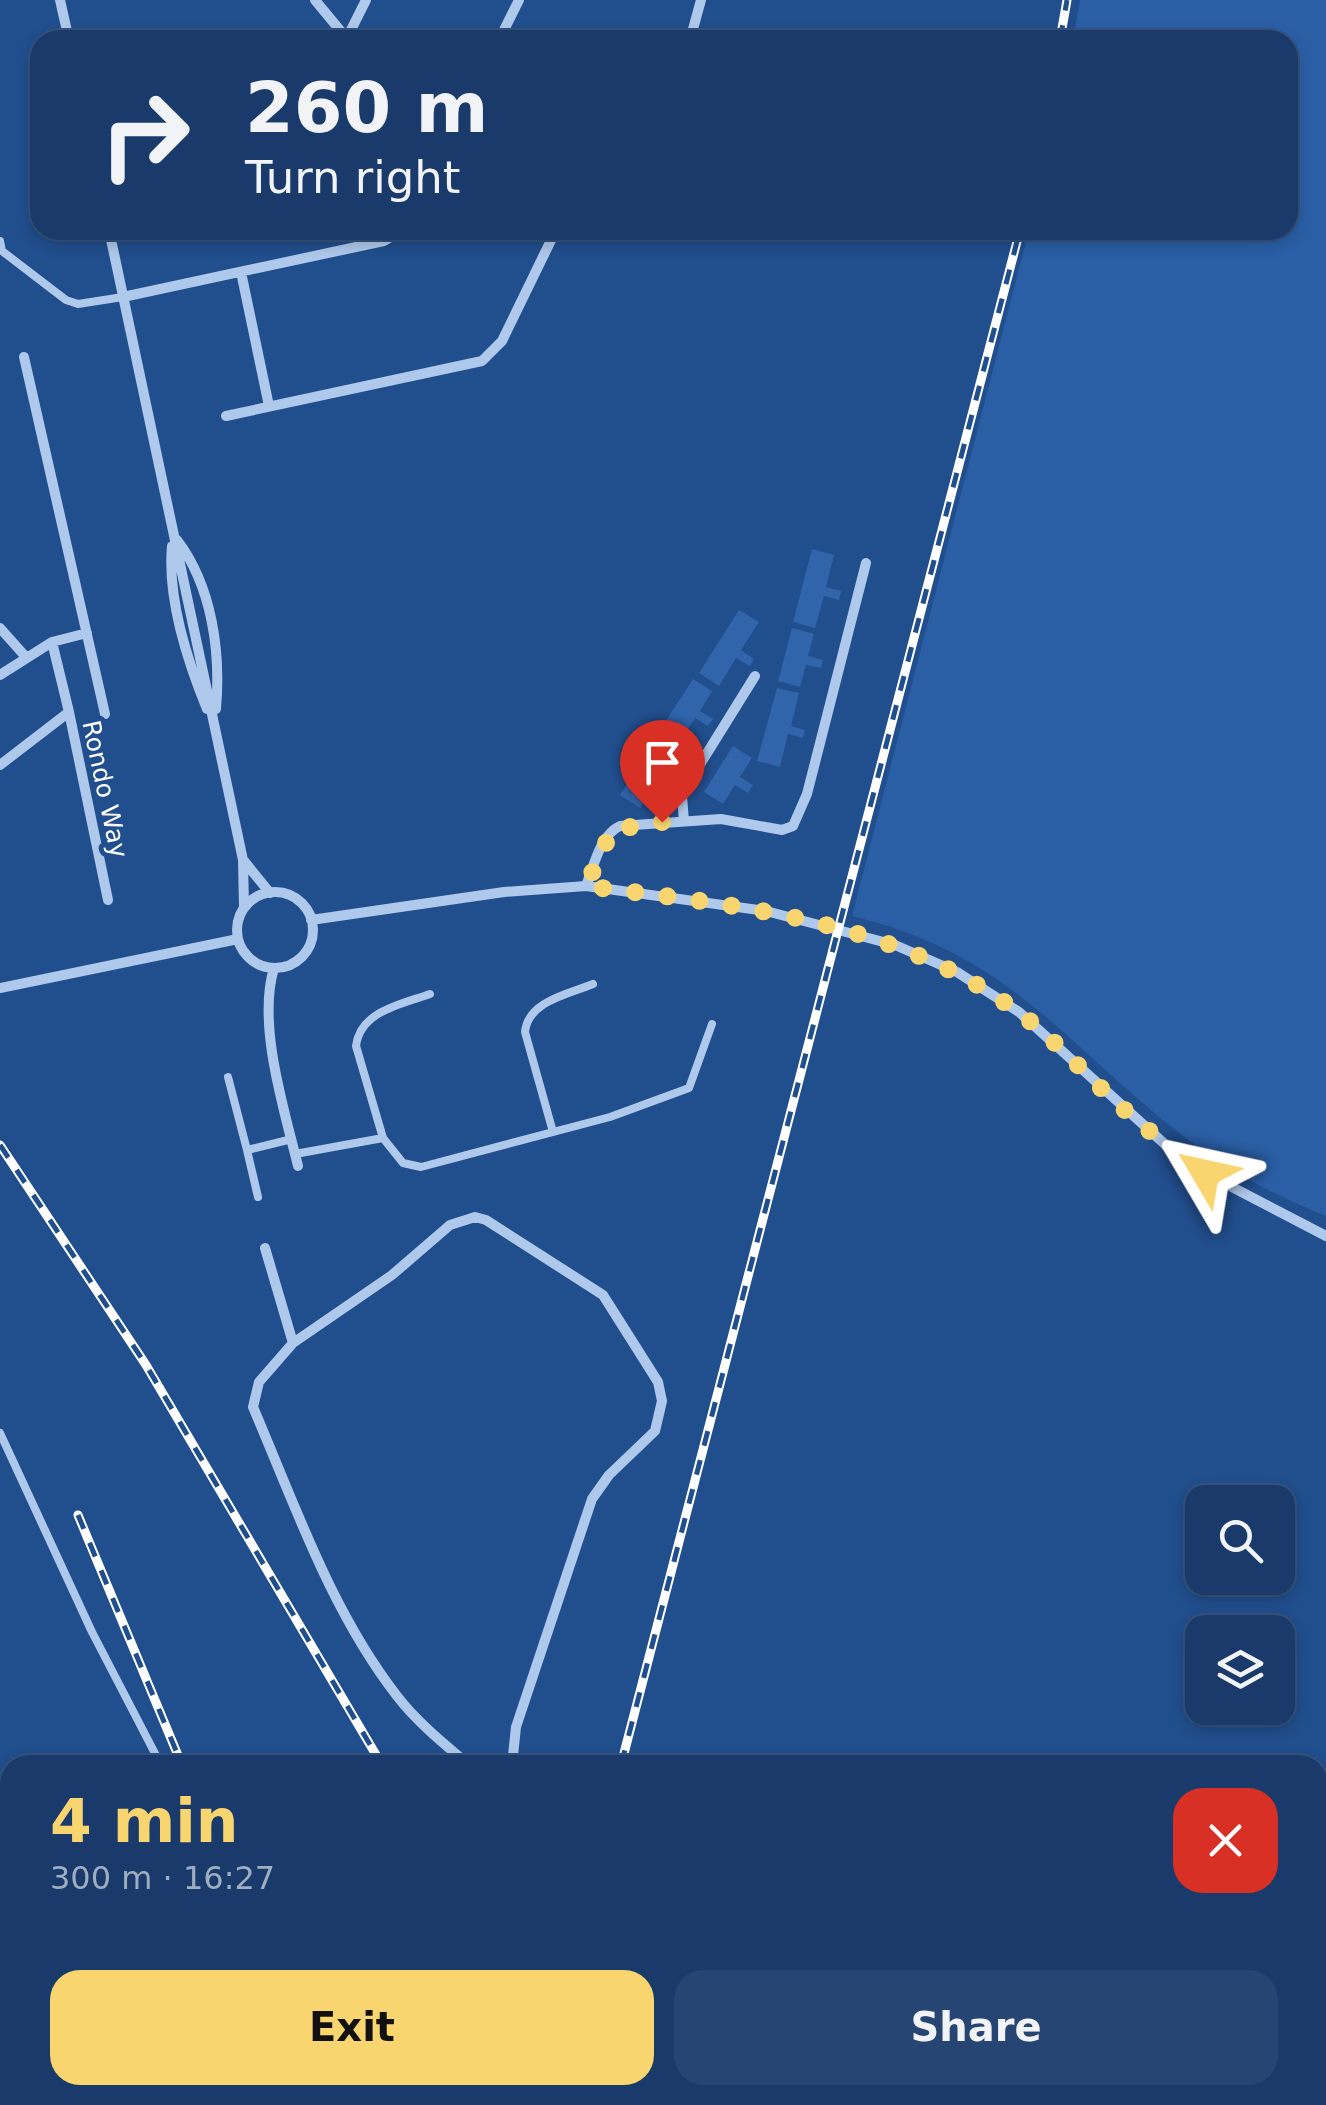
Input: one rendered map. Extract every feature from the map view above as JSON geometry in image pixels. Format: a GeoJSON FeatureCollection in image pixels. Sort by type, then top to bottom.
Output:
{"type":"FeatureCollection","features":[{"type":"Feature","properties":{"kind":"street"},"geometry":{"type":"LineString","coordinates":[[60,0],[67,30]]}},
{"type":"Feature","properties":{"kind":"street"},"geometry":{"type":"LineString","coordinates":[[315,0],[340,30]]}},
{"type":"Feature","properties":{"kind":"street"},"geometry":{"type":"LineString","coordinates":[[351,30],[366,0]]}},
{"type":"Feature","properties":{"kind":"street"},"geometry":{"type":"LineString","coordinates":[[504,30],[519,0]]}},
{"type":"Feature","properties":{"kind":"street"},"geometry":{"type":"LineString","coordinates":[[693,30],[701,0]]}},
{"type":"Feature","properties":{"kind":"street"},"geometry":{"type":"LineString","coordinates":[[111,240],[243,860],[244,908]]}},
{"type":"Feature","properties":{"kind":"street"},"geometry":{"type":"LineString","coordinates":[[123,297],[386,240]]}},
{"type":"Feature","properties":{"kind":"street"},"geometry":{"type":"LineString","coordinates":[[226,416],[482,361],[502,342],[551,240]]}},
{"type":"Feature","properties":{"kind":"street"},"geometry":{"type":"LineString","coordinates":[[241,272],[269,406]]}},
{"type":"Feature","properties":{"kind":"street"},"geometry":{"type":"LineString","coordinates":[[24,357],[105,714]]}},
{"type":"Feature","properties":{"kind":"street"},"geometry":{"type":"LineString","coordinates":[[174,535],[199,575],[209,617],[216,651],[214,726]]}},
{"type":"Feature","properties":{"kind":"street"},"geometry":{"type":"LineString","coordinates":[[586,886],[612,830],[722,819],[782,830],[798,820],[866,563]]}},
{"type":"Feature","properties":{"kind":"street"},"geometry":{"type":"LineString","coordinates":[[0,628],[25,656]]}},
{"type":"Feature","properties":{"kind":"street"},"geometry":{"type":"LineString","coordinates":[[0,675],[52,642],[87,634]]}},
{"type":"Feature","properties":{"kind":"street"},"geometry":{"type":"LineString","coordinates":[[52,642],[69,712]]}},
{"type":"Feature","properties":{"kind":"street"},"geometry":{"type":"LineString","coordinates":[[684,821],[682,797],[686,787],[756,676]]}},
{"type":"Feature","properties":{"kind":"street","name":"Rondo Way"},"geometry":{"type":"LineString","coordinates":[[0,765],[69,712],[108,900]]}},
{"type":"Feature","properties":{"kind":"street"},"geometry":{"type":"LineString","coordinates":[[243,860],[270,893]]}},
{"type":"Feature","properties":{"kind":"street"},"geometry":{"type":"LineString","coordinates":[[311,920],[504,892],[586,886],[766,911],[879,940],[932,960],[984,988],[1019,1012],[1138,1122],[1193,1164],[1249,1198],[1326,1236]]}},
{"type":"Feature","properties":{"kind":"street"},"geometry":{"type":"LineString","coordinates":[[270,893],[294,897],[311,920],[311,940],[302,957],[274,968],[248,957],[238,940],[238,920],[244,908],[256,897],[270,893]]}},
{"type":"Feature","properties":{"kind":"street"},"geometry":{"type":"LineString","coordinates":[[0,988],[238,940]]}},
{"type":"Feature","properties":{"kind":"street"},"geometry":{"type":"LineString","coordinates":[[274,968],[267,1002],[298,1166]]}},
{"type":"Feature","properties":{"kind":"street"},"geometry":{"type":"LineString","coordinates":[[458,1755],[398,1698],[366,1652],[316,1554],[253,1408],[259,1382],[294,1343],[392,1275],[440,1232],[462,1219],[475,1217],[533,1248],[603,1295],[658,1382],[662,1401],[656,1431],[608,1475],[592,1499],[516,1727],[513,1755]]}},
{"type":"Feature","properties":{"kind":"street"},"geometry":{"type":"LineString","coordinates":[[265,1248],[294,1343]]}},
{"type":"Feature","properties":{"kind":"lane"},"geometry":{"type":"LineString","coordinates":[[0,242],[2,251],[66,300],[78,304],[123,297]]}},
{"type":"Feature","properties":{"kind":"lane"},"geometry":{"type":"LineString","coordinates":[[553,1132],[526,1032],[527,1019],[536,1008],[594,984]]}},
{"type":"Feature","properties":{"kind":"lane"},"geometry":{"type":"LineString","coordinates":[[430,994],[382,1010],[364,1024],[356,1046],[384,1138],[403,1163],[421,1167],[682,1093],[698,1071],[712,1024]]}},
{"type":"Feature","properties":{"kind":"lane"},"geometry":{"type":"LineString","coordinates":[[228,1077],[258,1197]]}},
{"type":"Feature","properties":{"kind":"lane"},"geometry":{"type":"LineString","coordinates":[[296,1154],[384,1138]]}},
{"type":"Feature","properties":{"kind":"lane"},"geometry":{"type":"LineString","coordinates":[[248,1150],[292,1140]]}},
{"type":"Feature","properties":{"kind":"lane"},"geometry":{"type":"LineString","coordinates":[[0,1433],[92,1632],[156,1755]]}},
{"type":"Feature","properties":{"kind":"shaded area"},"geometry":{"type":"Polygon","coordinates":[[[1080,0],[1326,0],[1326,1216],[1253,1182],[1202,1150],[996,979],[955,954],[908,933],[852,916],[1026,240],[1298,240],[1298,30],[1075,30],[1080,0]]]}},
{"type":"Feature","properties":{"kind":"building"},"geometry":{"type":"Polygon","coordinates":[[[812,549],[834,555],[826,587],[841,591],[839,600],[824,596],[815,628],[793,622],[812,549]]]}},
{"type":"Feature","properties":{"kind":"building"},"geometry":{"type":"Polygon","coordinates":[[[739,610],[759,622],[741,650],[754,659],[750,666],[736,658],[719,686],[699,673],[739,610]]]}},
{"type":"Feature","properties":{"kind":"building"},"geometry":{"type":"Polygon","coordinates":[[[792,628],[814,634],[808,656],[823,660],[821,668],[806,665],[800,687],[778,681],[792,628]]]}},
{"type":"Feature","properties":{"kind":"building"},"geometry":{"type":"Polygon","coordinates":[[[693,679],[712,691],[700,711],[713,719],[708,726],[695,718],[683,738],[663,725],[693,679]]]}},
{"type":"Feature","properties":{"kind":"building"},"geometry":{"type":"Polygon","coordinates":[[[777,688],[799,693],[791,726],[805,730],[803,738],[788,734],[780,767],[757,761],[777,688]]]}},
{"type":"Feature","properties":{"kind":"building"},"geometry":{"type":"Polygon","coordinates":[[[660,732],[679,744],[662,772],[675,781],[671,788],[657,780],[640,808],[620,795],[660,732]]]}},
{"type":"Feature","properties":{"kind":"building"},"geometry":{"type":"Polygon","coordinates":[[[733,746],[752,758],[740,777],[753,785],[748,793],[735,785],[723,804],[704,792],[733,746]]]}},
{"type":"Feature","properties":{"kind":"railway"},"geometry":{"type":"LineString","coordinates":[[1062,30],[1067,0]]}},
{"type":"Feature","properties":{"kind":"railway"},"geometry":{"type":"LineString","coordinates":[[624,1755],[1017,240]]}},
{"type":"Feature","properties":{"kind":"railway"},"geometry":{"type":"LineString","coordinates":[[0,1145],[146,1365],[376,1755]]}},
{"type":"Feature","properties":{"kind":"railway"},"geometry":{"type":"LineString","coordinates":[[78,1515],[178,1755]]}},
{"type":"Feature","properties":{"kind":"route"},"geometry":{"type":"LineString","coordinates":[[662,822],[612,830],[586,886],[766,911],[894,945],[932,960],[1019,1012],[1168,1147],[1205,1173]]}}]}
